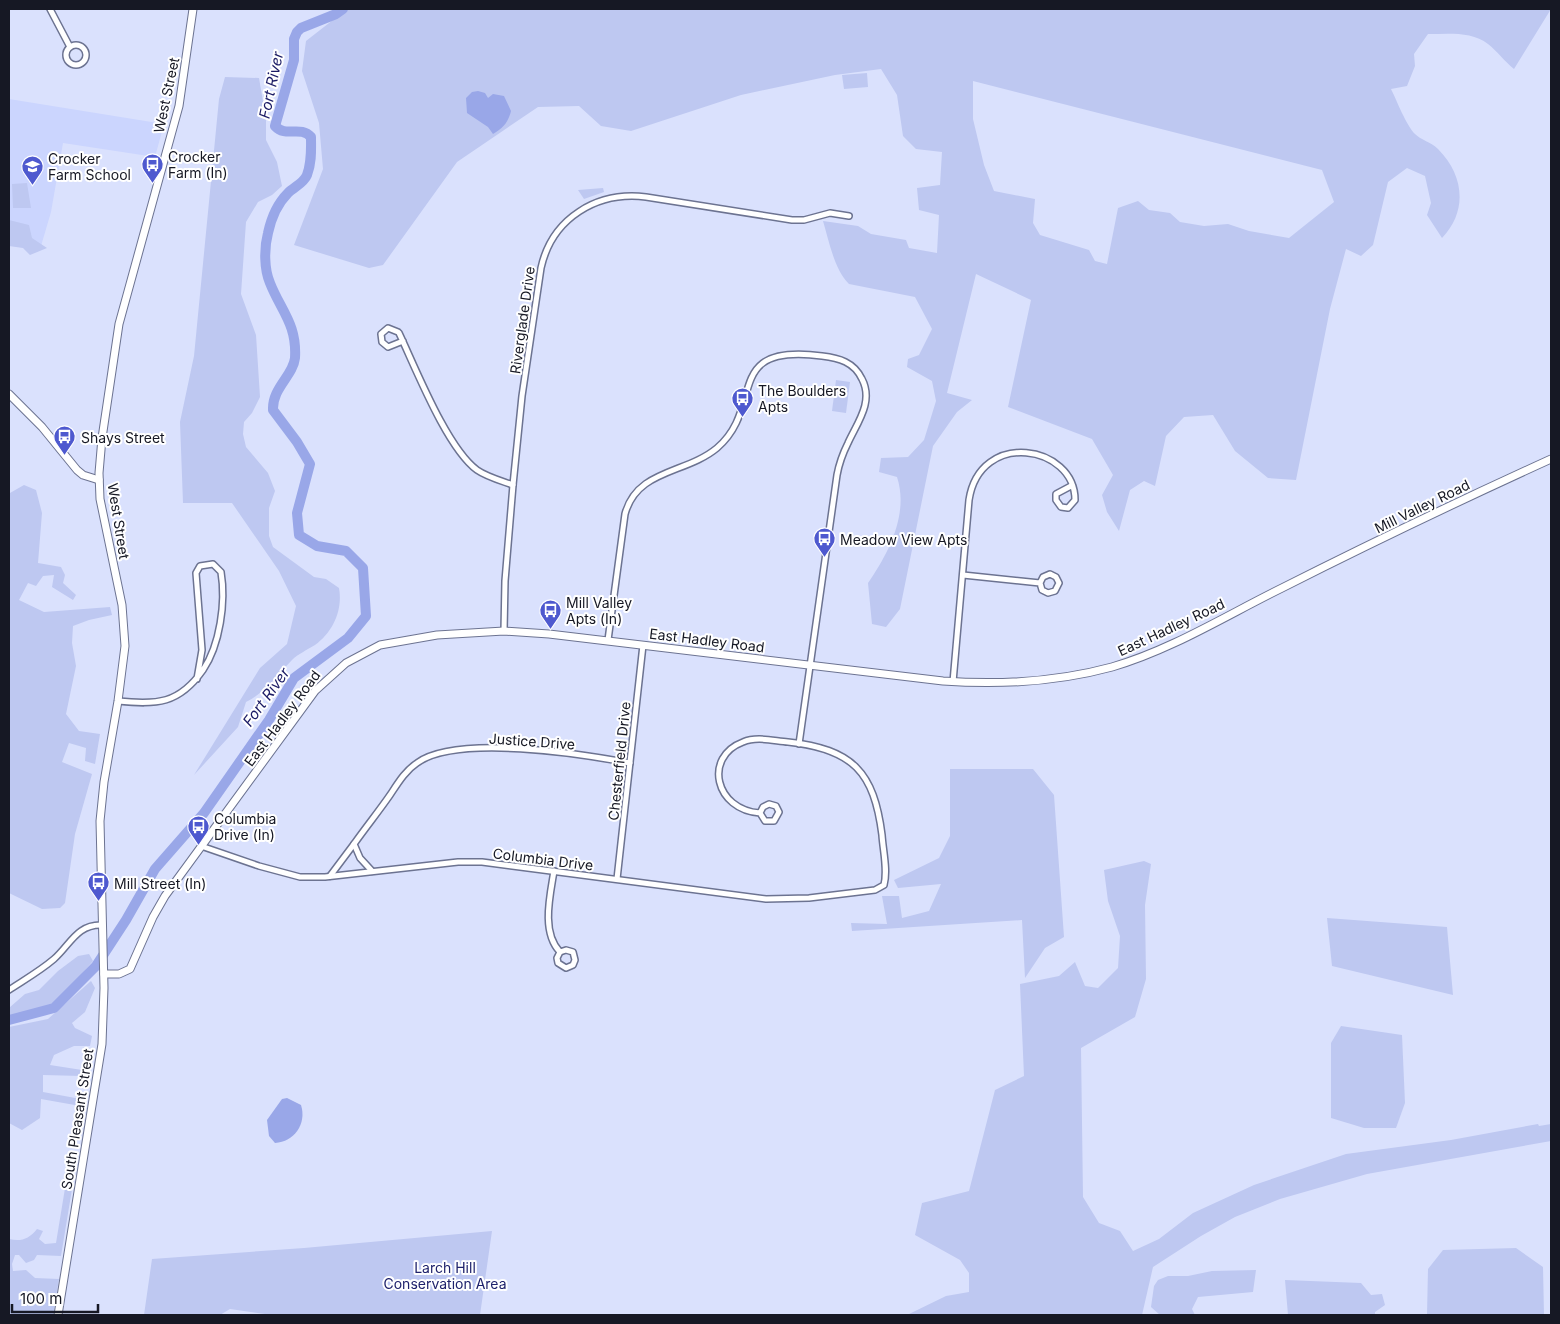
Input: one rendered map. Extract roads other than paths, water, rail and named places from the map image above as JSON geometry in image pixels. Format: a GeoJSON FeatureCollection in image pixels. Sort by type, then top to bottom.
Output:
{"type":"FeatureCollection","features":[{"type":"Feature","properties":{"kind":"street"},"geometry":{"type":"LineString","coordinates":[[50,9],[70,47]]}},
{"type":"Feature","properties":{"kind":"street","name":"West Street"},"geometry":{"type":"LineString","coordinates":[[102,925],[100,838],[102,803],[125,652],[124,620],[103,523],[99,480],[108,386],[117,331],[179,106],[193,9]]}},
{"type":"Feature","properties":{"kind":"street","name":"Riverglade Drive"},"geometry":{"type":"LineString","coordinates":[[504,631],[505,581],[522,396],[542,262],[553,237],[573,214],[600,200],[630,195],[795,221],[830,213],[849,216]]}},
{"type":"Feature","properties":{"kind":"street"},"geometry":{"type":"LineString","coordinates":[[403,341],[388,347],[382,342],[381,334],[387,328],[393,328],[398,332],[403,341],[453,443],[478,471],[513,485]]}},
{"type":"Feature","properties":{"kind":"street"},"geometry":{"type":"LineString","coordinates":[[608,640],[625,514],[630,500],[643,484],[653,477],[697,462],[720,444],[737,421],[751,377],[763,364],[778,355],[790,353],[838,359],[850,364],[857,371],[866,392],[864,408],[844,450],[837,475],[799,744],[752,739],[732,748],[724,757],[719,774],[720,786],[726,797],[740,809],[760,813]]}},
{"type":"Feature","properties":{"kind":"street"},"geometry":{"type":"LineString","coordinates":[[9,394],[38,422],[77,470],[83,475],[99,480]]}},
{"type":"Feature","properties":{"kind":"street"},"geometry":{"type":"LineString","coordinates":[[953,682],[970,495],[978,476],[990,462],[1000,456],[1011,452],[1035,454],[1046,458],[1059,467],[1071,486],[1074,503],[1068,508],[1060,507],[1056,502],[1056,494],[1071,486]]}},
{"type":"Feature","properties":{"kind":"street","name":"Mill Valley Road"},"geometry":{"type":"LineString","coordinates":[[1304,577],[1551,458]]}},
{"type":"Feature","properties":{"kind":"street"},"geometry":{"type":"LineString","coordinates":[[118,701],[153,703],[167,701],[184,692],[197,679],[211,656],[220,618],[222,578],[219,568],[213,564],[202,565],[196,573],[202,650],[197,679]]}},
{"type":"Feature","properties":{"kind":"street"},"geometry":{"type":"LineString","coordinates":[[963,575],[1040,583]]}},
{"type":"Feature","properties":{"kind":"street","name":"East Hadley Road"},"geometry":{"type":"LineString","coordinates":[[104,970],[119,974],[130,969],[160,903],[311,696],[328,677],[346,662],[374,647],[399,640],[449,634],[504,631],[608,640],[953,682],[998,683],[1031,681],[1070,676],[1113,667],[1162,648],[1304,577]]}},
{"type":"Feature","properties":{"kind":"street","name":"Chesterfield Drive"},"geometry":{"type":"LineString","coordinates":[[617,880],[643,645]]}},
{"type":"Feature","properties":{"kind":"street","name":"Columbia Drive"},"geometry":{"type":"LineString","coordinates":[[201,846],[294,876],[330,876],[470,862],[776,899],[809,898],[871,891],[881,888],[884,884],[884,857],[880,822],[875,798],[869,784],[857,768],[841,755],[799,744]]}},
{"type":"Feature","properties":{"kind":"street","name":"Justice Drive"},"geometry":{"type":"LineString","coordinates":[[330,876],[403,776],[418,762],[432,756],[484,748],[509,747],[630,763]]}},
{"type":"Feature","properties":{"kind":"street"},"geometry":{"type":"LineString","coordinates":[[354,844],[360,858],[372,871]]}},
{"type":"Feature","properties":{"kind":"street"},"geometry":{"type":"LineString","coordinates":[[554,872],[549,919],[552,939],[560,952]]}},
{"type":"Feature","properties":{"kind":"street"},"geometry":{"type":"LineString","coordinates":[[9,990],[55,958],[79,931],[90,926],[102,925]]}},
{"type":"Feature","properties":{"kind":"street","name":"South Pleasant Street"},"geometry":{"type":"LineString","coordinates":[[58,1315],[100,1057],[104,970],[102,925]]}},
{"type":"Feature","properties":{"kind":"waterway","name":"Fort River"},"geometry":{"type":"LineString","coordinates":[[9,1020],[54,1008],[96,966],[126,920],[155,869],[204,813],[269,720],[294,678],[348,638],[366,616],[363,568],[346,551],[317,546],[299,535],[297,513],[310,464],[297,442],[273,410],[276,395],[291,371],[295,358],[295,346],[291,327],[268,277],[265,258],[267,239],[275,212],[284,197],[306,178],[309,170],[311,137],[302,132],[284,131],[275,126],[294,60],[294,39],[301,28],[336,14],[343,9]]}},
{"type":"Feature","properties":{"kind":"place","name":"Crocker Farm (In)"},"geometry":{"type":"Point","coordinates":[152,183]}},
{"type":"Feature","properties":{"kind":"place","name":"Crocker Farm School"},"geometry":{"type":"Point","coordinates":[32,185]}},
{"type":"Feature","properties":{"kind":"place","name":"The Boulders Apts"},"geometry":{"type":"Point","coordinates":[742,417]}},
{"type":"Feature","properties":{"kind":"place","name":"Shays Street"},"geometry":{"type":"Point","coordinates":[65,456]}},
{"type":"Feature","properties":{"kind":"place","name":"Meadow View Apts"},"geometry":{"type":"Point","coordinates":[824,558]}},
{"type":"Feature","properties":{"kind":"place","name":"Mill Valley Apts (In)"},"geometry":{"type":"Point","coordinates":[550,629]}},
{"type":"Feature","properties":{"kind":"place","name":"Columbia Drive (In)"},"geometry":{"type":"Point","coordinates":[198,845]}},
{"type":"Feature","properties":{"kind":"place","name":"Mill Street (In)"},"geometry":{"type":"Point","coordinates":[98,902]}},
{"type":"Feature","properties":{"kind":"park label","name":"Larch Hill Conservation Area"},"geometry":{"type":"Point","coordinates":[445,1276]}}]}
